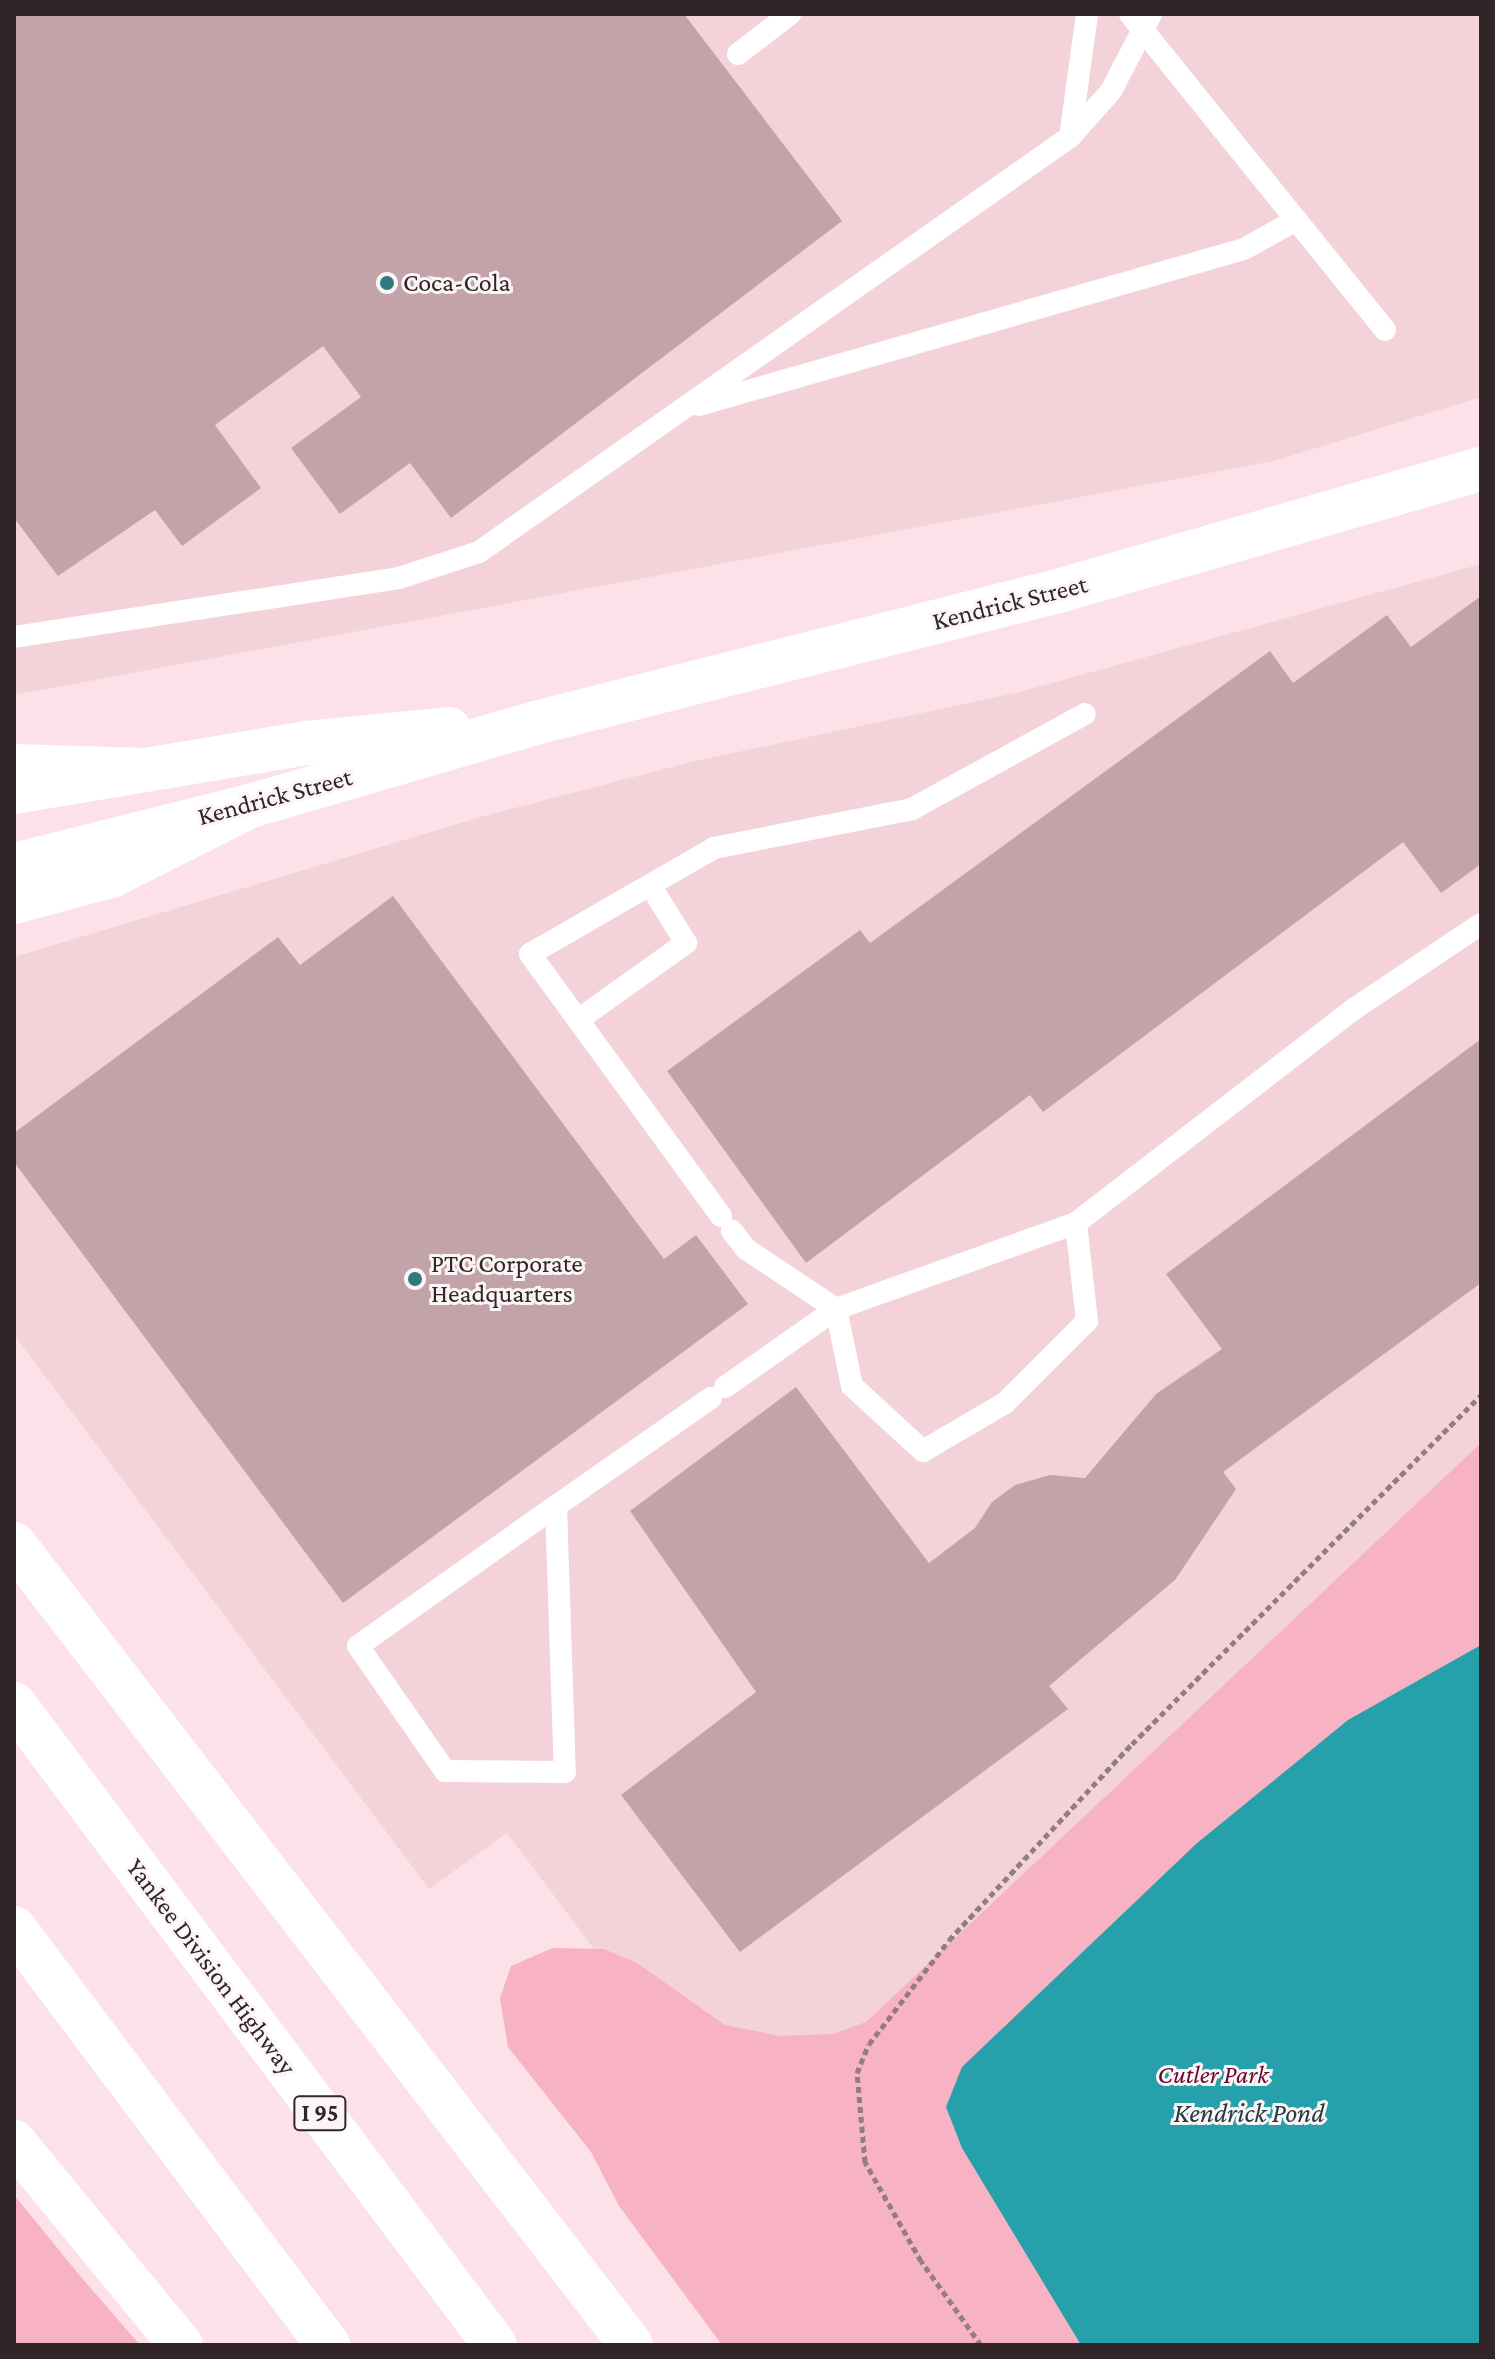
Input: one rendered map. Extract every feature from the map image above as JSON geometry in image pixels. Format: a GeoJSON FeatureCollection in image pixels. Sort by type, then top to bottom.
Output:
{"type":"FeatureCollection","features":[{"type":"Feature","properties":{"kind":"main road","name":"Kendrick Street"},"geometry":{"type":"LineString","coordinates":[[14,865],[250,806],[535,723],[1058,591],[1481,469]]}},
{"type":"Feature","properties":{"kind":"main road","name":"Kendrick Street"},"geometry":{"type":"LineString","coordinates":[[14,792],[368,735],[535,723]]}},
{"type":"Feature","properties":{"kind":"main road"},"geometry":{"type":"LineString","coordinates":[[14,766],[145,770]]}},
{"type":"Feature","properties":{"kind":"main road"},"geometry":{"type":"LineString","coordinates":[[14,902],[111,876],[250,806]]}},
{"type":"Feature","properties":{"kind":"main road"},"geometry":{"type":"LineString","coordinates":[[14,1544],[631,2345]]}},
{"type":"Feature","properties":{"kind":"main road","name":"Yankee Division Highway"},"geometry":{"type":"LineString","coordinates":[[14,1704],[495,2345]]}},
{"type":"Feature","properties":{"kind":"main road"},"geometry":{"type":"LineString","coordinates":[[14,1928],[328,2345]]}},
{"type":"Feature","properties":{"kind":"main road"},"geometry":{"type":"LineString","coordinates":[[14,2142],[181,2345]]}},
{"type":"Feature","properties":{"kind":"lane"},"geometry":{"type":"LineString","coordinates":[[738,54],[790,14]]}},
{"type":"Feature","properties":{"kind":"lane"},"geometry":{"type":"LineString","coordinates":[[1070,137],[1087,14]]}},
{"type":"Feature","properties":{"kind":"lane"},"geometry":{"type":"LineString","coordinates":[[1130,14],[1148,24],[1296,220],[1385,330]]}},
{"type":"Feature","properties":{"kind":"lane"},"geometry":{"type":"LineString","coordinates":[[14,637],[399,578],[455,563],[503,537],[1070,137],[1111,91],[1148,24]]}},
{"type":"Feature","properties":{"kind":"lane"},"geometry":{"type":"LineString","coordinates":[[683,410],[1244,249],[1296,220]]}},
{"type":"Feature","properties":{"kind":"lane"},"geometry":{"type":"LineString","coordinates":[[1076,1223],[1087,1321],[1005,1403],[923,1451],[852,1386],[836,1309],[746,1249],[530,954],[714,848],[912,809],[1085,714]]}},
{"type":"Feature","properties":{"kind":"lane"},"geometry":{"type":"LineString","coordinates":[[578,1020],[686,943],[650,885]]}},
{"type":"Feature","properties":{"kind":"lane"},"geometry":{"type":"LineString","coordinates":[[556,1506],[565,1772],[445,1771],[358,1646],[556,1506],[718,1393],[836,1309],[1076,1223],[1354,1009],[1481,924]]}},
{"type":"Feature","properties":{"kind":"path"},"geometry":{"type":"LineString","coordinates":[[981,2345],[921,2261],[865,2162],[857,2073],[869,2044],[949,1940],[1132,1744],[1481,1395]]}},
{"type":"Feature","properties":{"kind":"shaded area"},"geometry":{"type":"Polygon","coordinates":[[[14,14],[1481,14],[1481,397],[1274,461],[14,695],[14,14]]]}},
{"type":"Feature","properties":{"kind":"shaded area"},"geometry":{"type":"Polygon","coordinates":[[[1481,564],[1481,1450],[743,2148],[507,1833],[429,1889],[14,1335],[14,957],[484,816],[691,762],[1020,692],[1481,564]]]}},
{"type":"Feature","properties":{"kind":"green space","name":"Cutler Park"},"geometry":{"type":"Polygon","coordinates":[[[1481,1443],[1481,2345],[722,2345],[619,2206],[591,2152],[508,2047],[500,1998],[511,1966],[553,1948],[604,1949],[637,1963],[725,2025],[780,2036],[833,2034],[866,2022],[1481,1443]]]}},
{"type":"Feature","properties":{"kind":"green space"},"geometry":{"type":"Polygon","coordinates":[[[14,2195],[81,2277],[140,2345],[14,2345],[14,2195]]]}},
{"type":"Feature","properties":{"kind":"water","name":"Kendrick Pond"},"geometry":{"type":"Polygon","coordinates":[[[1481,1645],[1481,2345],[1081,2345],[962,2148],[946,2107],[962,2067],[1196,1844],[1348,1720],[1481,1645]]]}},
{"type":"Feature","properties":{"kind":"building","name":"Coca-Cola"},"geometry":{"type":"Polygon","coordinates":[[[14,14],[684,14],[842,221],[451,518],[410,463],[340,514],[291,448],[361,397],[323,346],[215,425],[261,488],[182,546],[155,510],[58,576],[14,518],[14,14]]]}},
{"type":"Feature","properties":{"kind":"building"},"geometry":{"type":"Polygon","coordinates":[[[1481,596],[1481,864],[1441,893],[1403,842],[1043,1112],[1030,1095],[806,1263],[667,1071],[860,930],[870,943],[1270,651],[1293,683],[1387,615],[1411,647],[1481,596]]]}},
{"type":"Feature","properties":{"kind":"building"},"geometry":{"type":"Polygon","coordinates":[[[393,896],[664,1259],[696,1235],[748,1304],[343,1603],[14,1162],[14,1133],[278,937],[300,965],[393,896]]]}},
{"type":"Feature","properties":{"kind":"building"},"geometry":{"type":"Polygon","coordinates":[[[1481,1039],[1481,1283],[1223,1472],[1236,1489],[1175,1580],[1049,1686],[1068,1709],[740,1952],[621,1795],[756,1692],[630,1511],[796,1387],[929,1563],[975,1528],[992,1502],[1015,1485],[1050,1475],[1085,1478],[1156,1394],[1222,1349],[1166,1274],[1481,1039]]]}},
{"type":"Feature","properties":{"kind":"place","name":"Coca-Cola"},"geometry":{"type":"Point","coordinates":[387,283]}},
{"type":"Feature","properties":{"kind":"place","name":"PTC Corporate Headquarters"},"geometry":{"type":"Point","coordinates":[415,1279]}}]}
